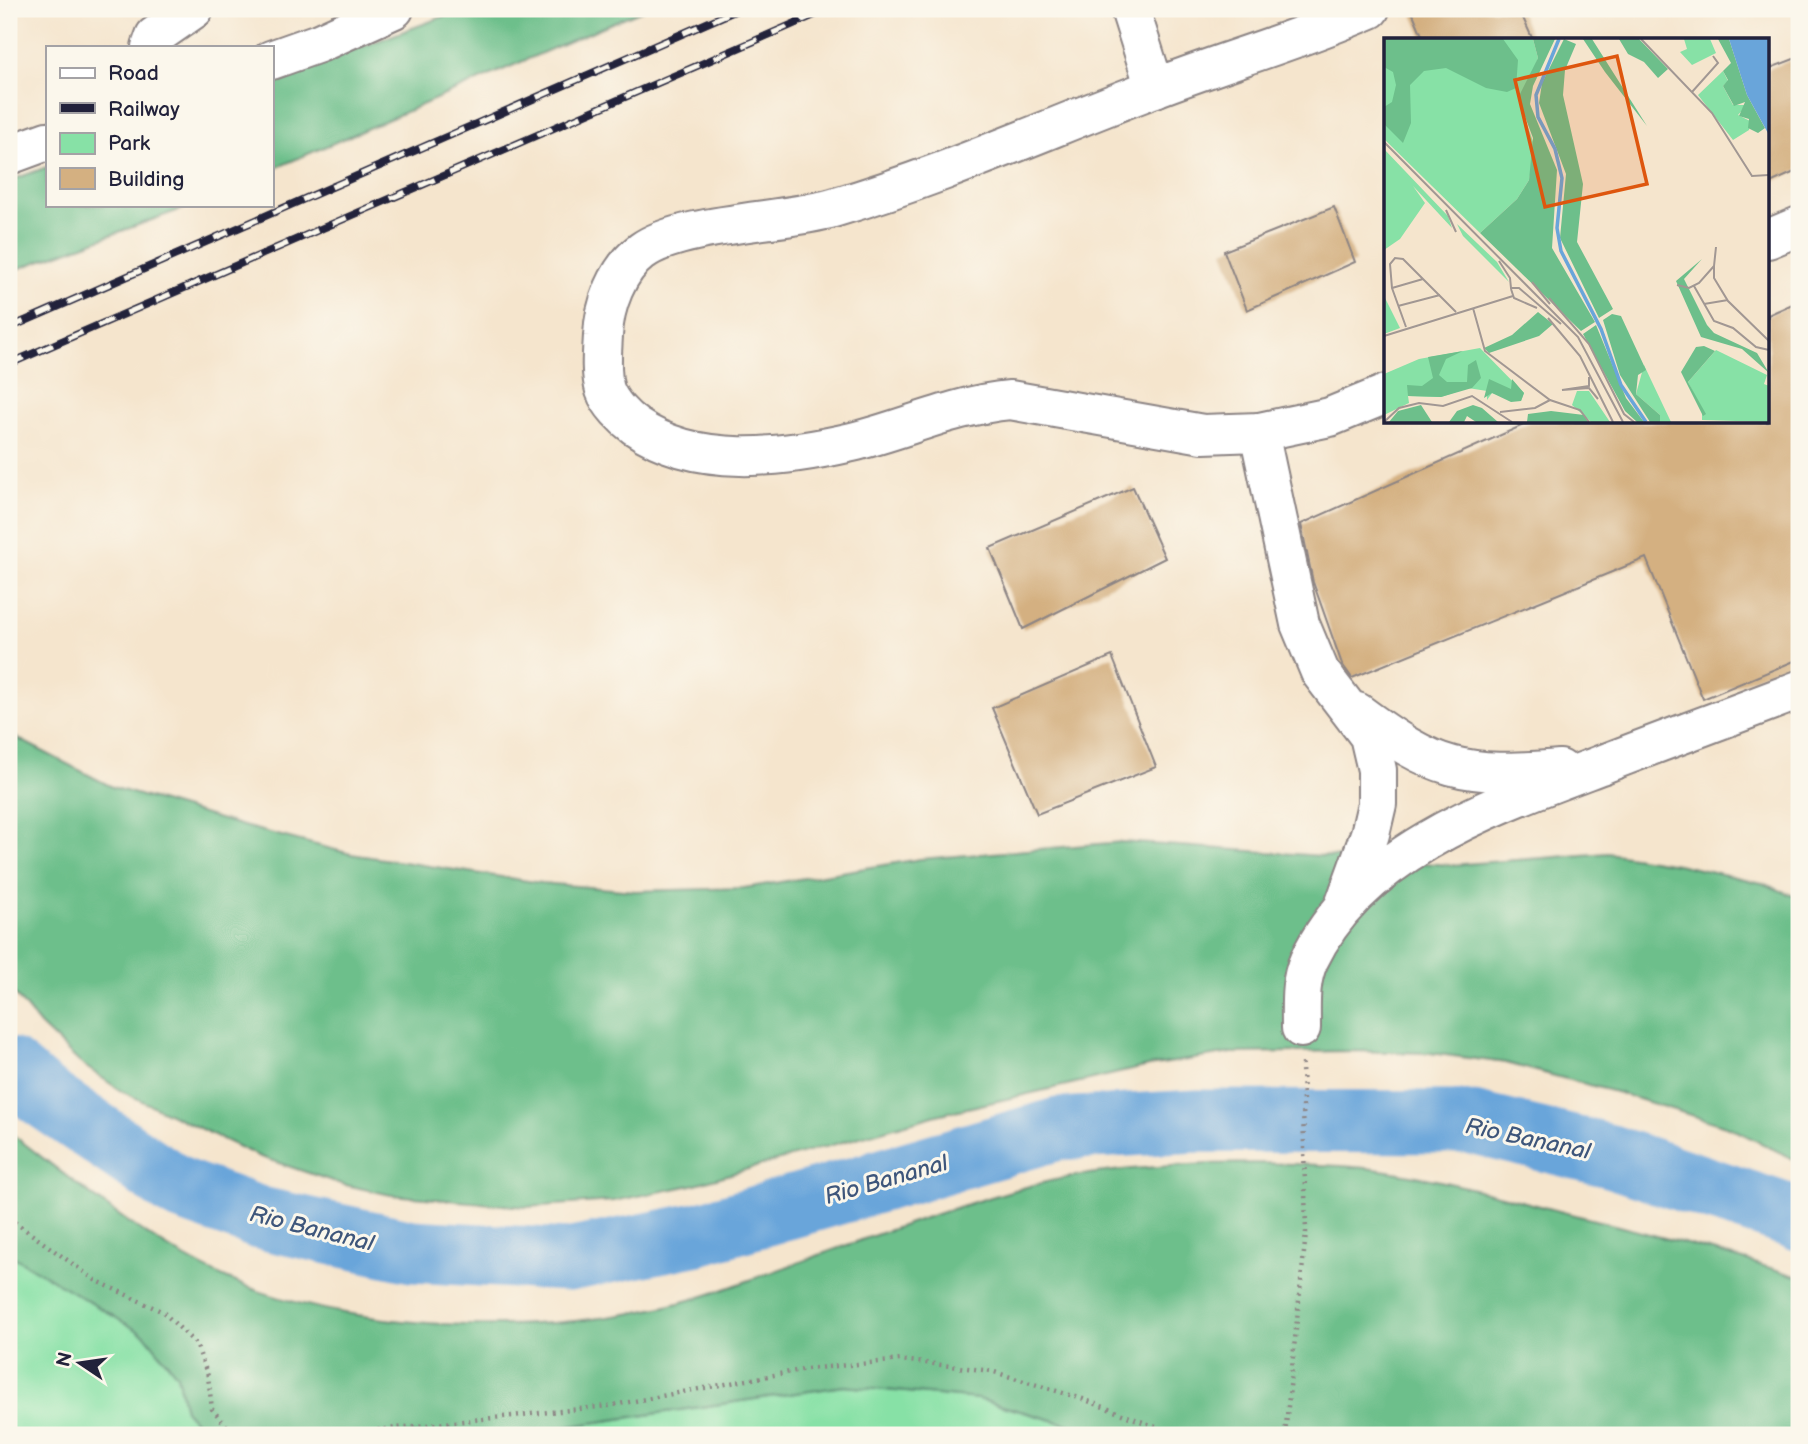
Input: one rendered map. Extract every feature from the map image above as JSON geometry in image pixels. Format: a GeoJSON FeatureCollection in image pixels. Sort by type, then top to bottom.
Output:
{"type":"FeatureCollection","features":[{"type":"Feature","properties":{"kind":"lane"},"geometry":{"type":"LineString","coordinates":[[150,46],[155,36],[194,9]]}},
{"type":"Feature","properties":{"kind":"lane"},"geometry":{"type":"LineString","coordinates":[[273,59],[319,43],[394,9]]}},
{"type":"Feature","properties":{"kind":"lane"},"geometry":{"type":"LineString","coordinates":[[1130,9],[1155,88]]}},
{"type":"Feature","properties":{"kind":"lane"},"geometry":{"type":"LineString","coordinates":[[1370,9],[1155,88],[953,168],[830,208],[670,238],[641,252],[610,295],[603,323],[602,362],[606,391],[624,418],[656,440],[689,453],[757,456],[851,442],[978,403],[1010,400],[1203,434],[1259,432],[1330,417],[1384,395]]}},
{"type":"Feature","properties":{"kind":"lane"},"geometry":{"type":"LineString","coordinates":[[9,155],[46,141]]}},
{"type":"Feature","properties":{"kind":"lane"},"geometry":{"type":"LineString","coordinates":[[1770,238],[1799,226]]}},
{"type":"Feature","properties":{"kind":"lane"},"geometry":{"type":"LineString","coordinates":[[1259,432],[1300,624],[1320,672],[1369,736],[1377,770],[1377,804],[1370,834],[1342,910],[1308,962],[1301,986],[1301,1028]]}},
{"type":"Feature","properties":{"kind":"lane"},"geometry":{"type":"LineString","coordinates":[[1342,910],[1382,873],[1420,844],[1452,826],[1597,766],[1799,690]]}},
{"type":"Feature","properties":{"kind":"lane"},"geometry":{"type":"LineString","coordinates":[[1347,706],[1416,753],[1449,767],[1483,772],[1517,772],[1597,766]]}},
{"type":"Feature","properties":{"kind":"path"},"geometry":{"type":"LineString","coordinates":[[1285,1435],[1306,1233],[1301,1028]]}},
{"type":"Feature","properties":{"kind":"path"},"geometry":{"type":"LineString","coordinates":[[9,1218],[95,1280],[163,1312],[196,1345],[208,1376],[212,1409],[230,1430],[243,1435]]}},
{"type":"Feature","properties":{"kind":"path"},"geometry":{"type":"LineString","coordinates":[[329,1435],[608,1406],[806,1368],[901,1360],[991,1371],[1083,1399],[1177,1435]]}},
{"type":"Feature","properties":{"kind":"green space"},"geometry":{"type":"Polygon","coordinates":[[[464,9],[644,9],[273,169],[273,79],[464,9]]]}},
{"type":"Feature","properties":{"kind":"green space"},"geometry":{"type":"Polygon","coordinates":[[[46,167],[46,206],[190,206],[9,272],[9,181],[46,167]]]}},
{"type":"Feature","properties":{"kind":"green space"},"geometry":{"type":"Polygon","coordinates":[[[9,734],[112,787],[243,826],[351,854],[541,883],[635,891],[744,888],[920,859],[1122,842],[1451,865],[1608,853],[1677,864],[1762,883],[1799,898],[1799,1162],[1729,1127],[1619,1093],[1506,1063],[1430,1053],[1350,1051],[1232,1053],[1149,1066],[937,1115],[692,1185],[614,1201],[526,1207],[391,1195],[341,1184],[258,1156],[121,1091],[79,1062],[40,1025],[9,987],[9,734]]]}},
{"type":"Feature","properties":{"kind":"green space"},"geometry":{"type":"Polygon","coordinates":[[[9,1132],[141,1231],[198,1265],[228,1279],[282,1298],[342,1313],[472,1325],[538,1324],[603,1318],[664,1307],[719,1291],[968,1204],[1080,1175],[1157,1167],[1249,1163],[1341,1166],[1396,1172],[1652,1235],[1799,1277],[1799,1435],[1105,1435],[978,1399],[844,1386],[509,1435],[207,1435],[185,1410],[177,1375],[145,1335],[9,1254],[9,1132]]]}},
{"type":"Feature","properties":{"kind":"green space"},"geometry":{"type":"Polygon","coordinates":[[[9,1254],[145,1335],[177,1375],[185,1410],[207,1435],[9,1435],[9,1254]]]}},
{"type":"Feature","properties":{"kind":"green space"},"geometry":{"type":"Polygon","coordinates":[[[844,1386],[978,1399],[1105,1435],[509,1435],[844,1386]]]}},
{"type":"Feature","properties":{"kind":"building"},"geometry":{"type":"Polygon","coordinates":[[[1411,9],[1519,9],[1532,38],[1423,38],[1411,9]]]}},
{"type":"Feature","properties":{"kind":"building"},"geometry":{"type":"Polygon","coordinates":[[[1799,57],[1799,170],[1770,183],[1770,68],[1799,57]]]}},
{"type":"Feature","properties":{"kind":"building"},"geometry":{"type":"Polygon","coordinates":[[[1334,207],[1355,262],[1247,310],[1224,251],[1334,207]]]}},
{"type":"Feature","properties":{"kind":"building"},"geometry":{"type":"Polygon","coordinates":[[[1799,301],[1799,659],[1703,699],[1646,558],[1352,678],[1342,664],[1313,582],[1301,524],[1526,424],[1770,424],[1770,314],[1799,301]]]}},
{"type":"Feature","properties":{"kind":"building"},"geometry":{"type":"Polygon","coordinates":[[[1133,487],[1165,558],[1023,629],[990,548],[1133,487]]]}},
{"type":"Feature","properties":{"kind":"building"},"geometry":{"type":"Polygon","coordinates":[[[1112,656],[1156,767],[1037,814],[992,708],[1112,656]]]}},
{"type":"Feature","properties":{"kind":"waterway","name":"Rio Bananal"},"geometry":{"type":"LineString","coordinates":[[9,1069],[41,1095],[179,1189],[260,1218],[412,1251],[568,1260],[698,1234],[1058,1129],[1198,1121],[1468,1122],[1610,1156],[1799,1219]]}},
{"type":"Feature","properties":{"kind":"railway"},"geometry":{"type":"LineString","coordinates":[[9,328],[739,9]]}},
{"type":"Feature","properties":{"kind":"railway"},"geometry":{"type":"LineString","coordinates":[[9,364],[828,9]]}}]}
